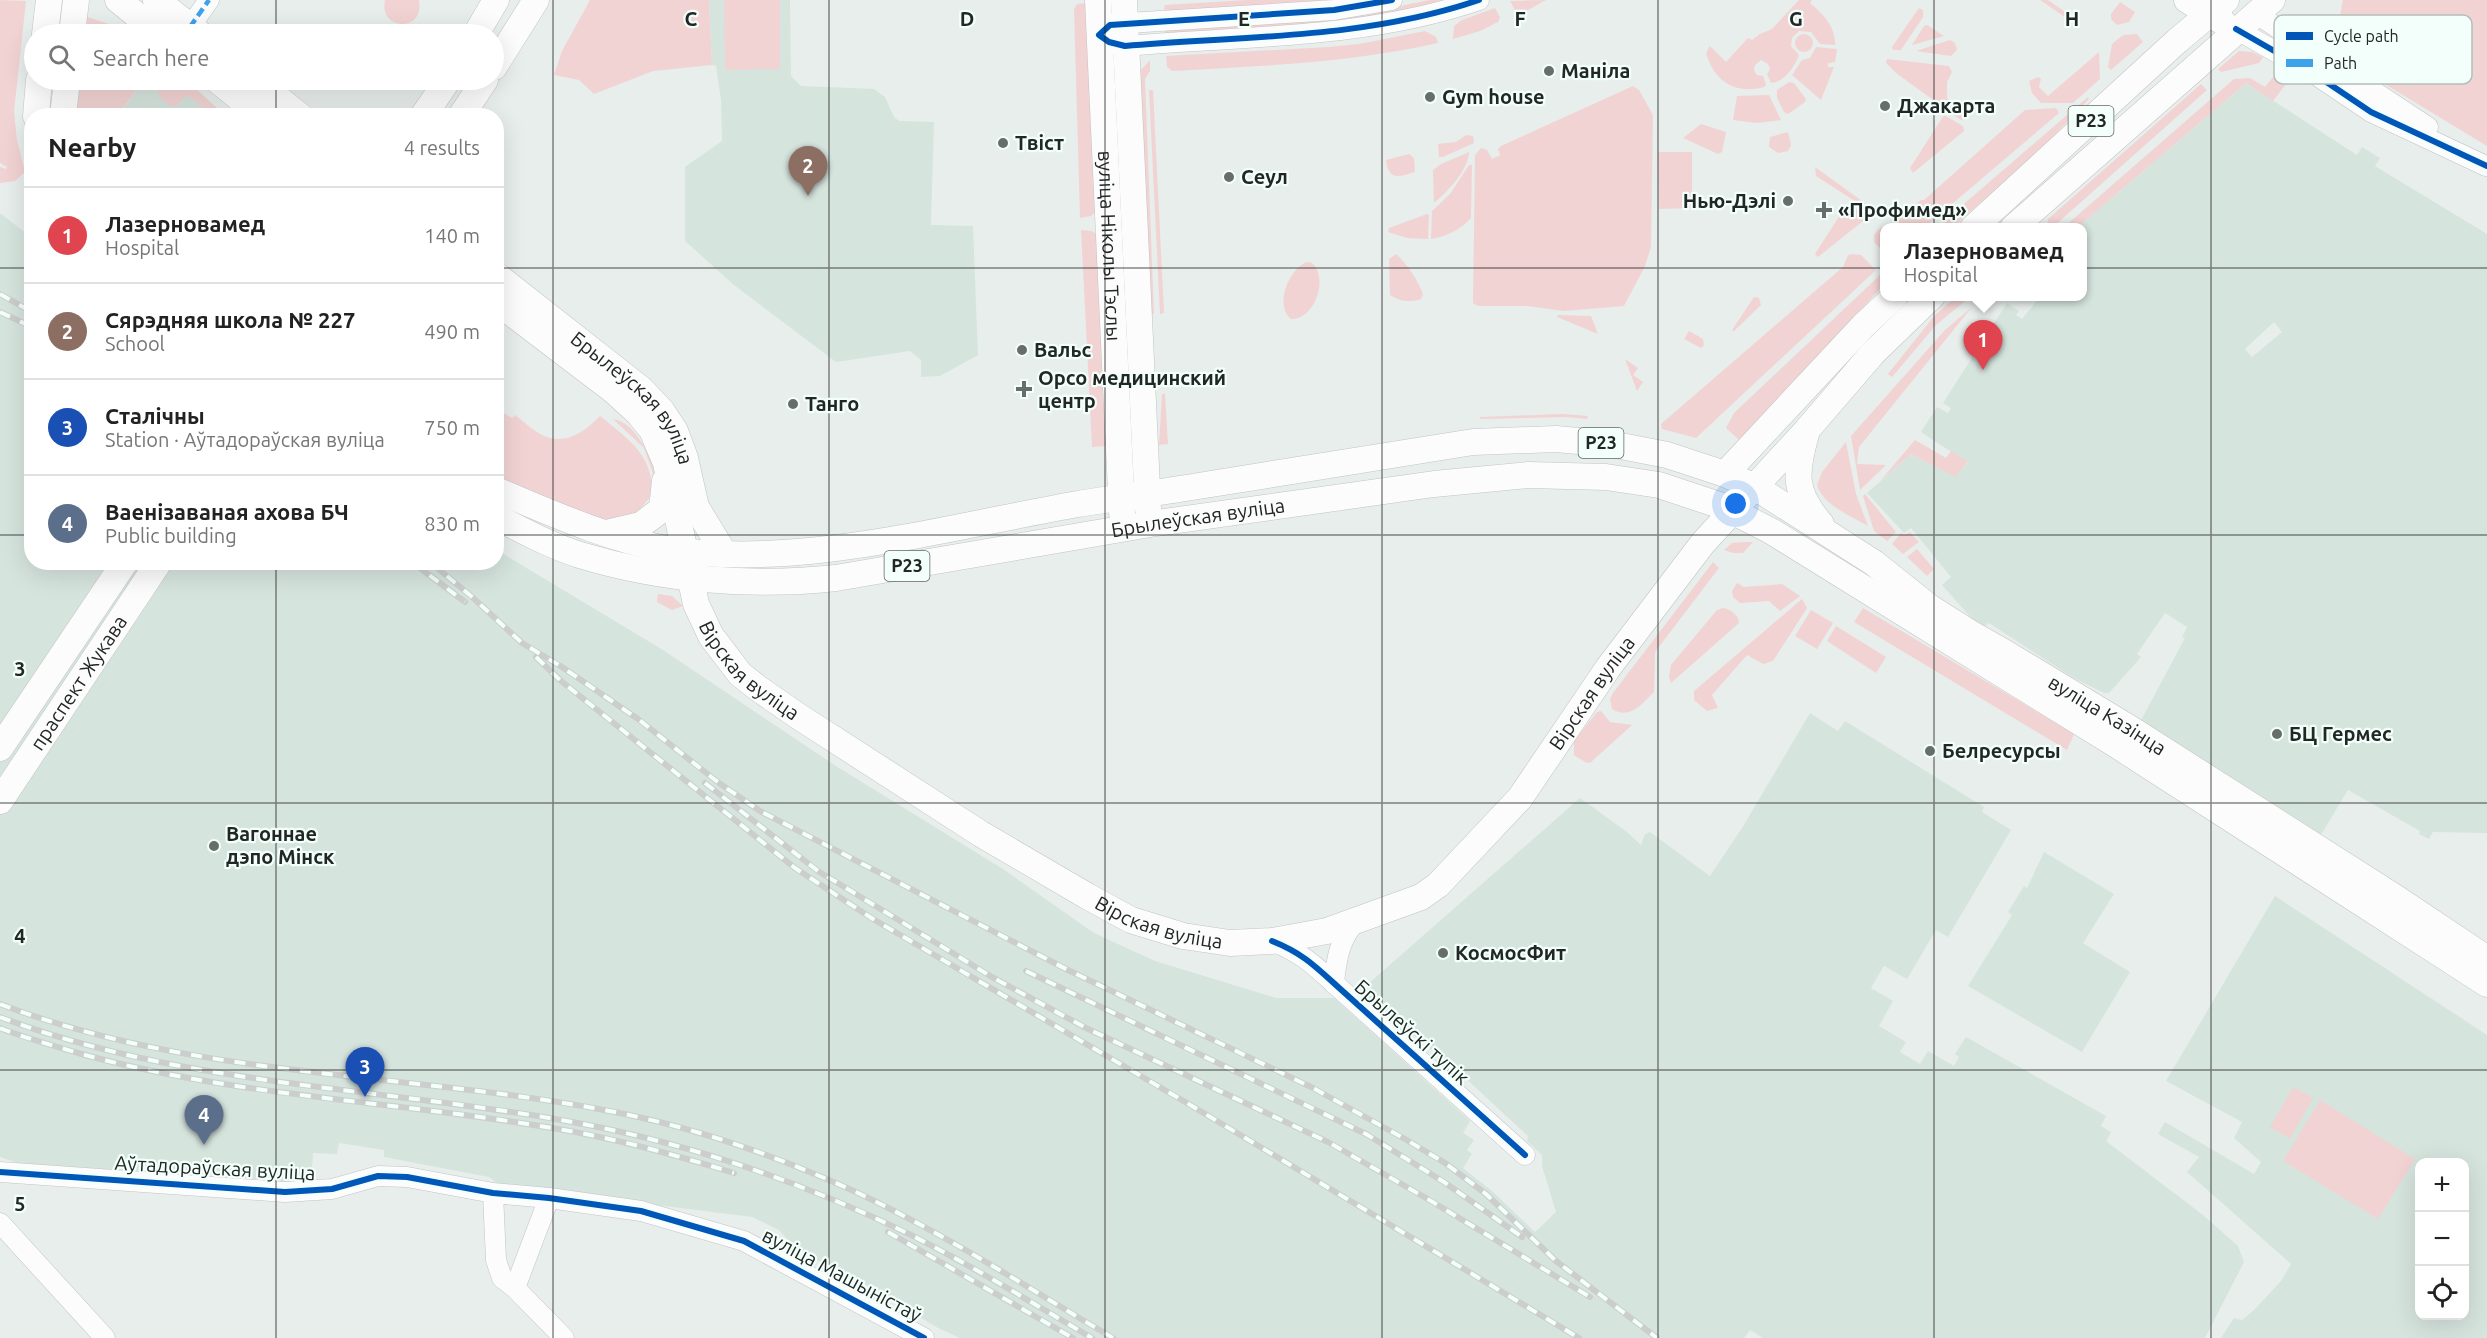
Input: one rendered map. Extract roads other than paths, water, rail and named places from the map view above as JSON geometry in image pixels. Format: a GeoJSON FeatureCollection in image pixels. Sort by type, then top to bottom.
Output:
{"type":"FeatureCollection","features":[{"type":"Feature","properties":{"kind":"main road"},"geometry":{"type":"LineString","coordinates":[[46,24],[49,0]]}},
{"type":"Feature","properties":{"kind":"main road"},"geometry":{"type":"LineString","coordinates":[[73,24],[77,0]]}},
{"type":"Feature","properties":{"kind":"main road"},"geometry":{"type":"LineString","coordinates":[[118,0],[148,24]]}},
{"type":"Feature","properties":{"kind":"main road"},"geometry":{"type":"LineString","coordinates":[[156,0],[183,24]]}},
{"type":"Feature","properties":{"kind":"main road"},"geometry":{"type":"LineString","coordinates":[[482,24],[496,0]]}},
{"type":"Feature","properties":{"kind":"main road"},"geometry":{"type":"LineString","coordinates":[[504,51],[536,0]]}},
{"type":"Feature","properties":{"kind":"main road","name":"вуліца Ніколы Тэслы"},"geometry":{"type":"LineString","coordinates":[[1098,0],[1120,489],[1124,528]]}},
{"type":"Feature","properties":{"kind":"main road"},"geometry":{"type":"LineString","coordinates":[[2187,0],[2249,11]]}},
{"type":"Feature","properties":{"kind":"main road","name":"Р23"},"geometry":{"type":"LineString","coordinates":[[1979,223],[2218,7]]}},
{"type":"Feature","properties":{"kind":"main road","name":"Р23"},"geometry":{"type":"LineString","coordinates":[[2018,223],[2249,11]]}},
{"type":"Feature","properties":{"kind":"main road","name":"вуліца Ніколы Тэслы"},"geometry":{"type":"LineString","coordinates":[[1124,23],[1145,461],[1153,476],[1157,492]]}},
{"type":"Feature","properties":{"kind":"main road"},"geometry":{"type":"LineString","coordinates":[[37,108],[38,90]]}},
{"type":"Feature","properties":{"kind":"main road"},"geometry":{"type":"LineString","coordinates":[[64,108],[66,90]]}},
{"type":"Feature","properties":{"kind":"main road"},"geometry":{"type":"LineString","coordinates":[[230,90],[252,108]]}},
{"type":"Feature","properties":{"kind":"main road"},"geometry":{"type":"LineString","coordinates":[[268,90],[290,108]]}},
{"type":"Feature","properties":{"kind":"main road"},"geometry":{"type":"LineString","coordinates":[[429,108],[441,90]]}},
{"type":"Feature","properties":{"kind":"main road"},"geometry":{"type":"LineString","coordinates":[[466,108],[478,90]]}},
{"type":"Feature","properties":{"kind":"main road","name":"Брылеўская вуліца"},"geometry":{"type":"LineString","coordinates":[[504,281],[641,390],[661,410],[680,444],[699,514],[724,553]]}},
{"type":"Feature","properties":{"kind":"main road"},"geometry":{"type":"LineString","coordinates":[[1725,474],[1838,352],[1891,301]]}},
{"type":"Feature","properties":{"kind":"main road","name":"Вірская вуліца"},"geometry":{"type":"LineString","coordinates":[[689,577],[704,624],[740,674],[798,716],[981,834],[1131,920],[1183,936],[1230,943],[1272,941],[1327,931],[1421,897],[1438,885],[1520,798],[1608,668],[1692,557],[1873,353],[1928,301]]}},
{"type":"Feature","properties":{"kind":"main road","name":"Брылеўская вуліца"},"geometry":{"type":"LineString","coordinates":[[504,307],[621,398],[645,422],[662,451],[689,577],[788,581],[836,578],[1150,524],[1490,478],[1580,475],[1634,480],[1659,485],[1732,510]]}},
{"type":"Feature","properties":{"kind":"main road"},"geometry":{"type":"LineString","coordinates":[[1806,430],[1797,470],[1800,490],[1809,510],[1834,538]]}},
{"type":"Feature","properties":{"kind":"main road","name":"Брылеўская вуліца"},"geometry":{"type":"LineString","coordinates":[[683,550],[776,553],[851,546],[1093,501],[1120,489],[1157,492],[1473,442],[1556,439],[1638,449],[1725,474]]}},
{"type":"Feature","properties":{"kind":"main road"},"geometry":{"type":"LineString","coordinates":[[606,533],[641,525],[662,509],[665,480],[662,451]]}},
{"type":"Feature","properties":{"kind":"main road"},"geometry":{"type":"LineString","coordinates":[[1334,464],[1339,498]]}},
{"type":"Feature","properties":{"kind":"main road","name":"вуліца Казінца"},"geometry":{"type":"LineString","coordinates":[[1725,474],[1755,487],[1874,563],[1929,607],[2096,708],[2298,848],[2487,984]]}},
{"type":"Feature","properties":{"kind":"main road"},"geometry":{"type":"LineString","coordinates":[[1150,524],[1157,492]]}},
{"type":"Feature","properties":{"kind":"main road","name":"Р23"},"geometry":{"type":"LineString","coordinates":[[504,493],[606,533],[662,548],[683,550]]}},
{"type":"Feature","properties":{"kind":"main road","name":"вуліца Казінца"},"geometry":{"type":"LineString","coordinates":[[1732,510],[1771,531],[2298,848],[2399,900],[2487,959]]}},
{"type":"Feature","properties":{"kind":"main road","name":"Р23"},"geometry":{"type":"LineString","coordinates":[[504,522],[580,555],[629,567],[689,577]]}},
{"type":"Feature","properties":{"kind":"main road","name":"праспект Жукава"},"geometry":{"type":"LineString","coordinates":[[0,747],[120,570]]}},
{"type":"Feature","properties":{"kind":"main road","name":"праспект Жукава"},"geometry":{"type":"LineString","coordinates":[[0,801],[154,570]]}},
{"type":"Feature","properties":{"kind":"street"},"geometry":{"type":"LineString","coordinates":[[196,24],[208,0]]}},
{"type":"Feature","properties":{"kind":"street"},"geometry":{"type":"LineString","coordinates":[[1099,35],[1109,42],[1124,23],[1334,10],[1392,0]]}},
{"type":"Feature","properties":{"kind":"street"},"geometry":{"type":"LineString","coordinates":[[1124,23],[1346,30],[1436,13],[1479,0]]}},
{"type":"Feature","properties":{"kind":"street"},"geometry":{"type":"LineString","coordinates":[[2249,11],[2274,27]]}},
{"type":"Feature","properties":{"kind":"street"},"geometry":{"type":"LineString","coordinates":[[2361,84],[2487,166]]}},
{"type":"Feature","properties":{"kind":"street","name":"Брылеўскі тупік"},"geometry":{"type":"LineString","coordinates":[[1334,984],[1338,952],[1354,922]]}},
{"type":"Feature","properties":{"kind":"street","name":"Брылеўскі тупік"},"geometry":{"type":"LineString","coordinates":[[1272,941],[1297,952],[1314,963],[1334,984],[1525,1155]]}},
{"type":"Feature","properties":{"kind":"street","name":"Аўтадораўская вуліца"},"geometry":{"type":"LineString","coordinates":[[0,1172],[285,1192],[332,1189],[378,1176],[407,1177],[493,1193],[641,1211]]}},
{"type":"Feature","properties":{"kind":"street"},"geometry":{"type":"LineString","coordinates":[[493,1193],[496,1260],[502,1278],[515,1288],[564,1338]]}},
{"type":"Feature","properties":{"kind":"street"},"geometry":{"type":"LineString","coordinates":[[515,1288],[549,1198]]}},
{"type":"Feature","properties":{"kind":"street","name":"вуліца Машыністаў"},"geometry":{"type":"LineString","coordinates":[[641,1211],[744,1241],[924,1338]]}},
{"type":"Feature","properties":{"kind":"street"},"geometry":{"type":"LineString","coordinates":[[0,1223],[105,1338]]}},
{"type":"Feature","properties":{"kind":"railway"},"geometry":{"type":"LineString","coordinates":[[0,294],[24,308]]}},
{"type":"Feature","properties":{"kind":"railway"},"geometry":{"type":"LineString","coordinates":[[0,312],[24,323]]}},
{"type":"Feature","properties":{"kind":"railway"},"geometry":{"type":"LineString","coordinates":[[423,570],[465,602]]}},
{"type":"Feature","properties":{"kind":"railway"},"geometry":{"type":"LineString","coordinates":[[440,570],[522,643],[562,667],[638,719],[719,783],[760,811],[1068,970],[1313,1088],[1445,1163],[1486,1194],[1556,1261],[1657,1338]]}},
{"type":"Feature","properties":{"kind":"railway"},"geometry":{"type":"LineString","coordinates":[[536,657],[561,681],[795,868],[873,919],[1192,1106],[1579,1338]]}},
{"type":"Feature","properties":{"kind":"railway"},"geometry":{"type":"LineString","coordinates":[[705,783],[818,871],[992,977],[1086,1028],[1328,1142],[1590,1297]]}},
{"type":"Feature","properties":{"kind":"railway"},"geometry":{"type":"LineString","coordinates":[[1026,971],[1366,1134],[1444,1182],[1522,1237]]}},
{"type":"Feature","properties":{"kind":"railway"},"geometry":{"type":"LineString","coordinates":[[0,1004],[73,1028],[148,1046],[223,1060],[528,1098],[604,1110],[701,1133],[795,1166],[889,1208],[986,1262],[1113,1338]]}},
{"type":"Feature","properties":{"kind":"railway"},"geometry":{"type":"LineString","coordinates":[[0,1017],[68,1040],[207,1071],[561,1120],[696,1151],[784,1180],[869,1215],[980,1272],[1092,1338]]}},
{"type":"Feature","properties":{"kind":"railway"},"geometry":{"type":"LineString","coordinates":[[0,1028],[78,1053],[197,1080],[558,1129],[647,1148],[734,1173]]}},
{"type":"Feature","properties":{"kind":"railway"},"geometry":{"type":"LineString","coordinates":[[888,1232],[1073,1338]]}},
{"type":"Feature","properties":{"kind":"place","name":"Маніла"},"geometry":{"type":"Point","coordinates":[1549,71]}},
{"type":"Feature","properties":{"kind":"place","name":"Gym house"},"geometry":{"type":"Point","coordinates":[1430,97]}},
{"type":"Feature","properties":{"kind":"place","name":"Джакарта"},"geometry":{"type":"Point","coordinates":[1885,106]}},
{"type":"Feature","properties":{"kind":"place","name":"Твіст"},"geometry":{"type":"Point","coordinates":[1003,143]}},
{"type":"Feature","properties":{"kind":"place","name":"Сеул"},"geometry":{"type":"Point","coordinates":[1229,177]}},
{"type":"Feature","properties":{"kind":"place","name":"Сярэдняя школа № 227"},"geometry":{"type":"Point","coordinates":[808,196]}},
{"type":"Feature","properties":{"kind":"place","name":"Нью-Дэлі"},"geometry":{"type":"Point","coordinates":[1788,201]}},
{"type":"Feature","properties":{"kind":"place","name":"«Профимед»"},"geometry":{"type":"Point","coordinates":[1824,210]}},
{"type":"Feature","properties":{"kind":"place","name":"Вальс"},"geometry":{"type":"Point","coordinates":[1022,350]}},
{"type":"Feature","properties":{"kind":"place","name":"Лазерновамед"},"geometry":{"type":"Point","coordinates":[1983,370]}},
{"type":"Feature","properties":{"kind":"place","name":"Орсо медицинский центр"},"geometry":{"type":"Point","coordinates":[1024,389]}},
{"type":"Feature","properties":{"kind":"place","name":"Танго"},"geometry":{"type":"Point","coordinates":[793,404]}},
{"type":"Feature","properties":{"kind":"place","name":"БЦ Гермес"},"geometry":{"type":"Point","coordinates":[2277,734]}},
{"type":"Feature","properties":{"kind":"place","name":"Белресурсы"},"geometry":{"type":"Point","coordinates":[1930,751]}},
{"type":"Feature","properties":{"kind":"place","name":"Вагоннае дэпо Мінск"},"geometry":{"type":"Point","coordinates":[214,846]}},
{"type":"Feature","properties":{"kind":"place","name":"КосмосФит"},"geometry":{"type":"Point","coordinates":[1443,953]}},
{"type":"Feature","properties":{"kind":"place","name":"Сталічны"},"geometry":{"type":"Point","coordinates":[365,1097]}},
{"type":"Feature","properties":{"kind":"place","name":"Ваенізаваная ахова БЧ"},"geometry":{"type":"Point","coordinates":[204,1145]}}]}
